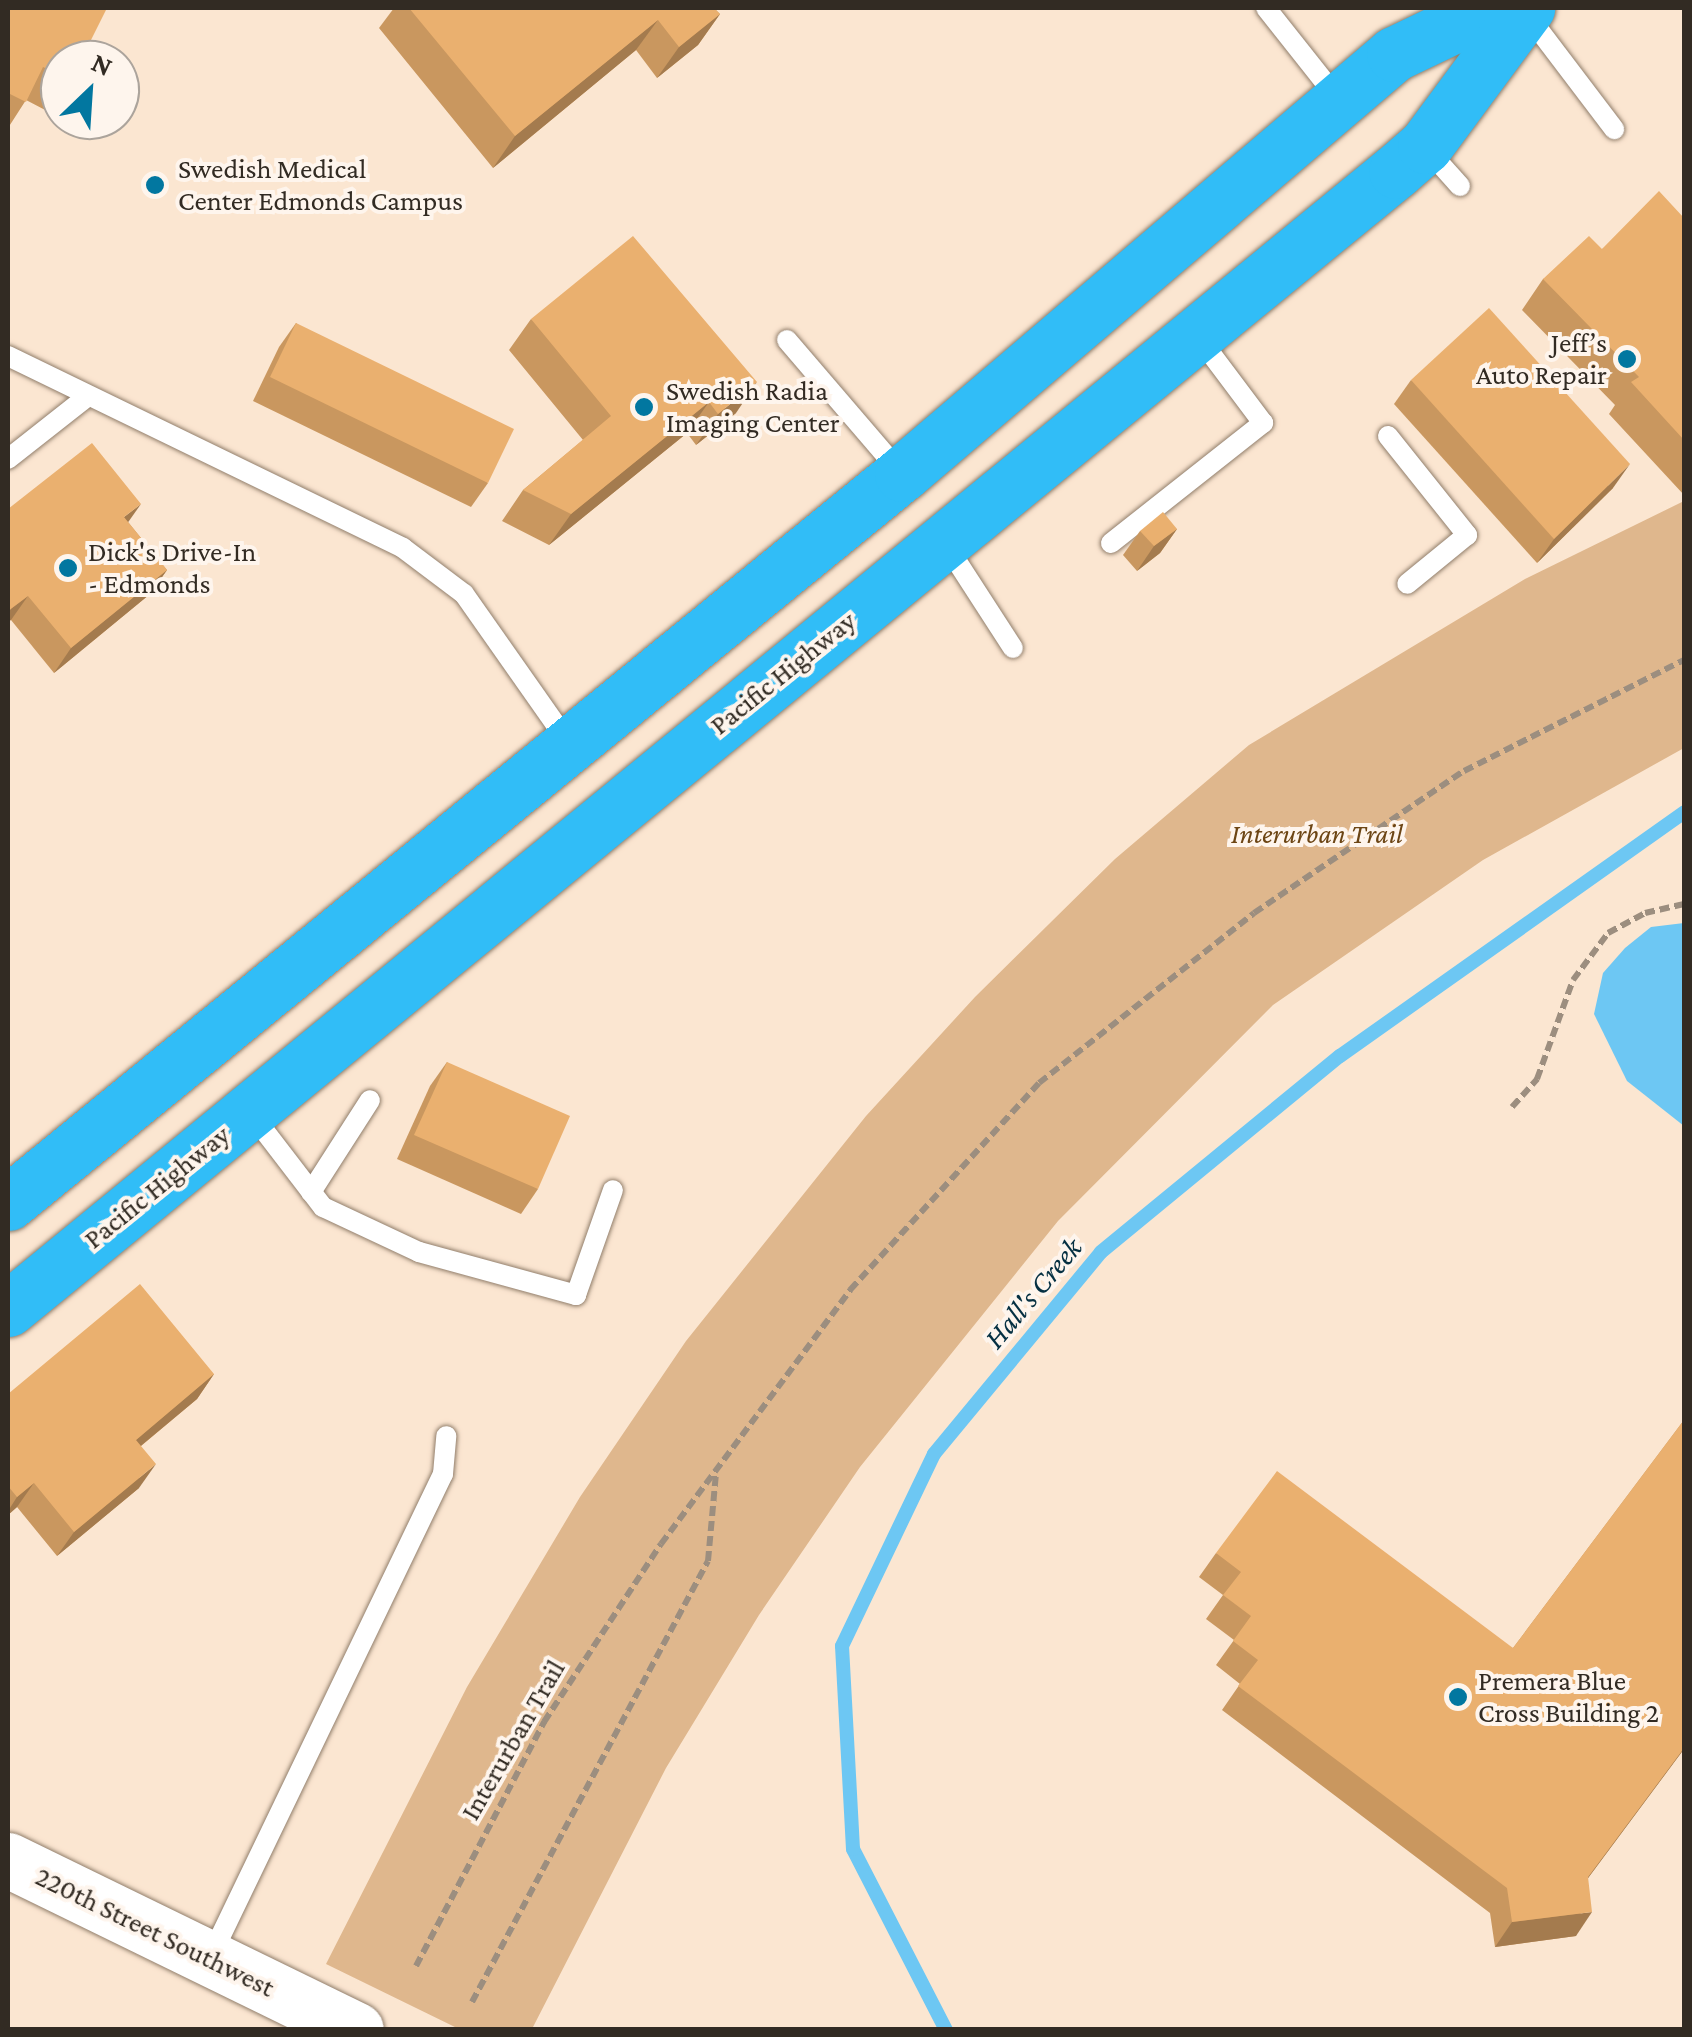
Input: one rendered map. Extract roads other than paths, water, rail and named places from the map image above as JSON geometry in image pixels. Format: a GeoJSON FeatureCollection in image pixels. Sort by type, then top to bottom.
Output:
{"type":"FeatureCollection","features":[{"type":"Feature","properties":{"kind":"highway"},"geometry":{"type":"LineString","coordinates":[[8,1203],[568,742],[902,474],[1394,54],[1514,9]]}},
{"type":"Feature","properties":{"kind":"highway","name":"Pacific Highway"},"geometry":{"type":"LineString","coordinates":[[8,1309],[1196,334],[1442,166],[1514,9]]}},
{"type":"Feature","properties":{"kind":"main road","name":"220th Street Southwest"},"geometry":{"type":"LineString","coordinates":[[8,1860],[356,2030]]}},
{"type":"Feature","properties":{"kind":"lane"},"geometry":{"type":"LineString","coordinates":[[1266,8],[1339,100]]}},
{"type":"Feature","properties":{"kind":"lane"},"geometry":{"type":"LineString","coordinates":[[1514,9],[1614,129]]}},
{"type":"Feature","properties":{"kind":"lane"},"geometry":{"type":"LineString","coordinates":[[1111,543],[1263,423],[1196,334]]}},
{"type":"Feature","properties":{"kind":"lane"},"geometry":{"type":"LineString","coordinates":[[787,340],[902,474]]}},
{"type":"Feature","properties":{"kind":"lane"},"geometry":{"type":"LineString","coordinates":[[8,356],[403,548],[464,594],[568,742]]}},
{"type":"Feature","properties":{"kind":"lane"},"geometry":{"type":"LineString","coordinates":[[8,459],[88,396]]}},
{"type":"Feature","properties":{"kind":"lane"},"geometry":{"type":"LineString","coordinates":[[1388,436],[1467,535],[1407,584]]}},
{"type":"Feature","properties":{"kind":"lane"},"geometry":{"type":"LineString","coordinates":[[944,541],[1013,648]]}},
{"type":"Feature","properties":{"kind":"lane"},"geometry":{"type":"LineString","coordinates":[[311,1192],[370,1100]]}},
{"type":"Feature","properties":{"kind":"lane"},"geometry":{"type":"LineString","coordinates":[[249,1111],[323,1208],[419,1252],[576,1295],[613,1190]]}},
{"type":"Feature","properties":{"kind":"lane"},"geometry":{"type":"LineString","coordinates":[[210,1958],[443,1474],[446,1436]]}},
{"type":"Feature","properties":{"kind":"water"},"geometry":{"type":"Polygon","coordinates":[[[1684,923],[1684,1126],[1627,1081],[1594,1014],[1603,973],[1625,948],[1651,927],[1684,923]]]}},
{"type":"Feature","properties":{"kind":"waterway","name":"Hall's Creek"},"geometry":{"type":"LineString","coordinates":[[946,2030],[853,1849],[842,1646],[934,1454],[1101,1252],[1340,1056],[1684,812]]}},
{"type":"Feature","properties":{"kind":"place","name":"Swedish Medical Center Edmonds Campus"},"geometry":{"type":"Point","coordinates":[155,185]}},
{"type":"Feature","properties":{"kind":"place","name":"Jeff’s Auto Repair"},"geometry":{"type":"Point","coordinates":[1627,359]}},
{"type":"Feature","properties":{"kind":"place","name":"Swedish Radia Imaging Center"},"geometry":{"type":"Point","coordinates":[644,407]}},
{"type":"Feature","properties":{"kind":"place","name":"Dick's Drive-In - Edmonds"},"geometry":{"type":"Point","coordinates":[68,568]}},
{"type":"Feature","properties":{"kind":"place","name":"Premera Blue Cross Building 2"},"geometry":{"type":"Point","coordinates":[1458,1697]}},
{"type":"Feature","properties":{"kind":"park label","name":"Interurban Trail"},"geometry":{"type":"Point","coordinates":[1317,834]}}]}
